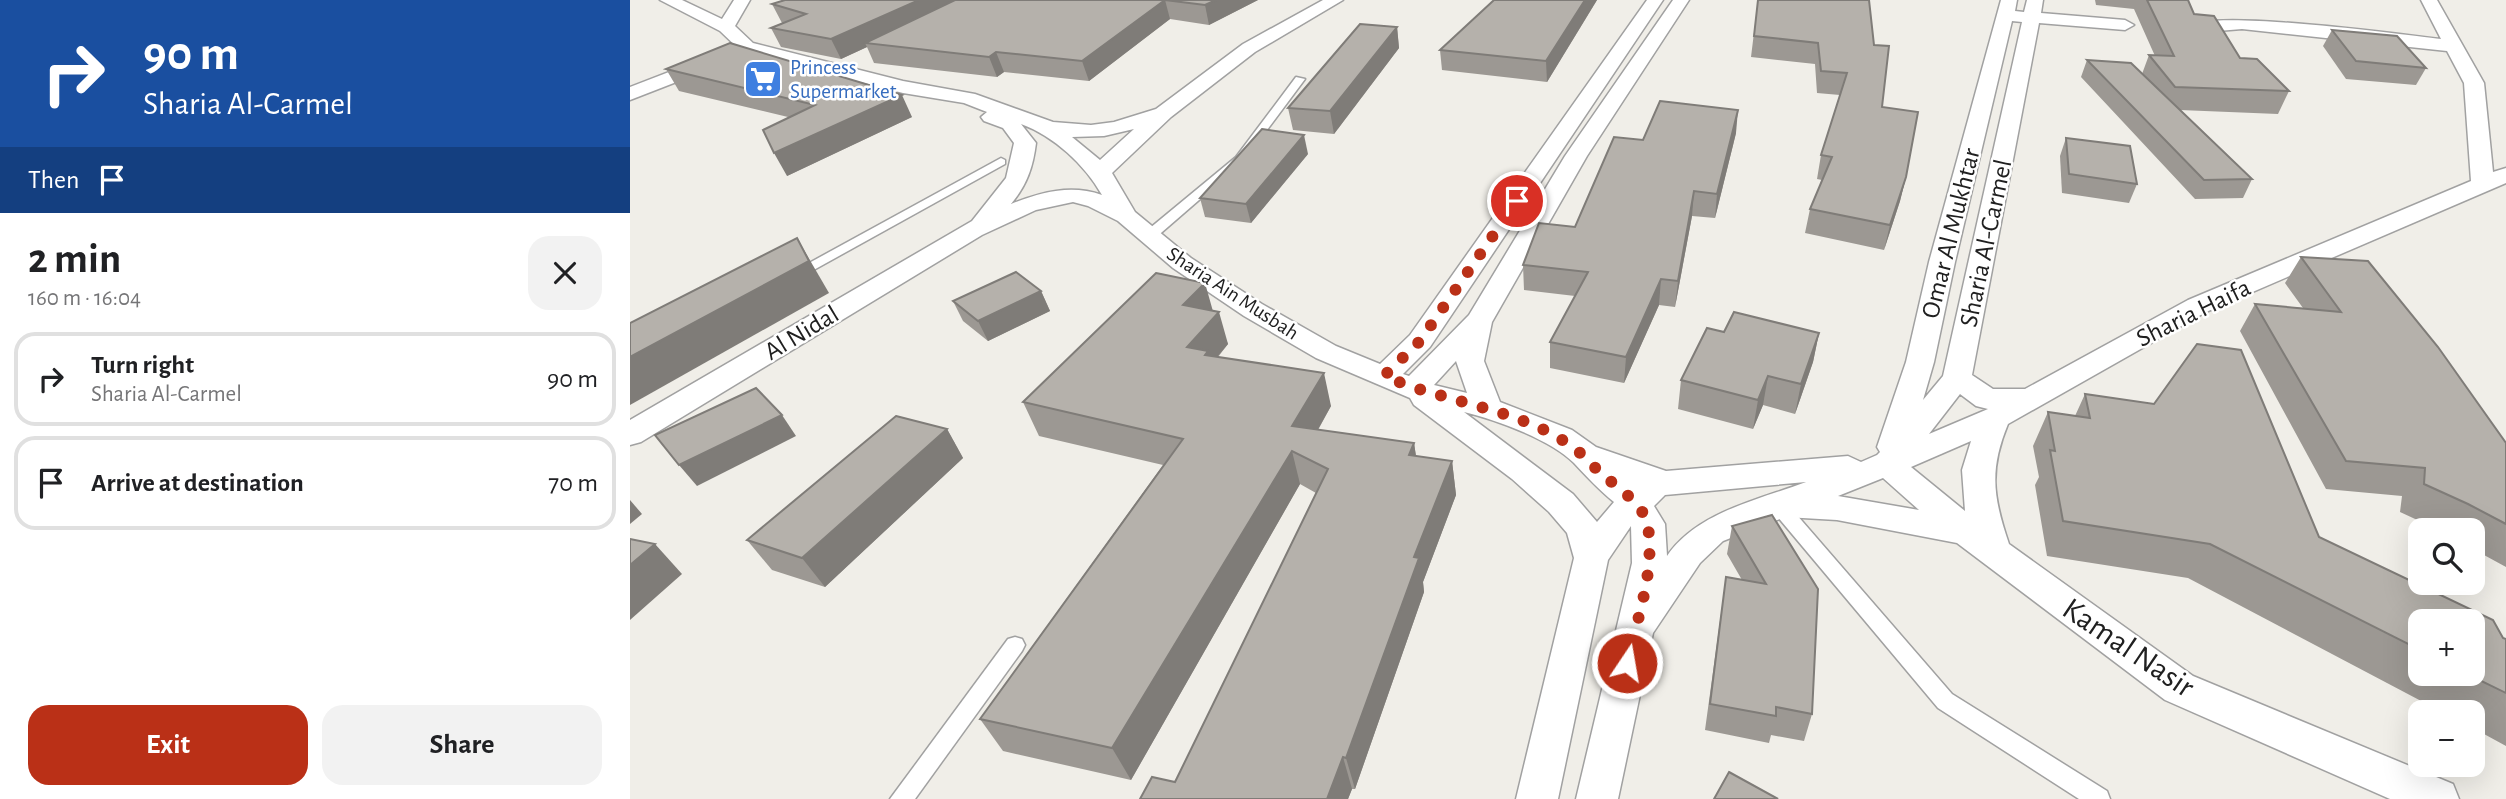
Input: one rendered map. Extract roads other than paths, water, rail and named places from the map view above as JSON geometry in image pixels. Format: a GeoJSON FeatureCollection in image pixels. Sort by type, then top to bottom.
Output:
{"type":"FeatureCollection","features":[{"type":"Feature","properties":{"kind":"street","name":"Sharia Ain Musbah"},"geometry":{"type":"LineString","coordinates":[[668,0],[726,27],[747,47],[903,87],[968,99],[1048,127],[1100,172],[1126,216],[1182,263],[1254,310],[1325,352],[1399,383],[1488,408],[1561,439],[1586,455],[1598,471],[1634,501],[1648,524],[1650,563],[1597,799]]}},
{"type":"Feature","properties":{"kind":"street"},"geometry":{"type":"LineString","coordinates":[[726,27],[742,0]]}},
{"type":"Feature","properties":{"kind":"street"},"geometry":{"type":"LineString","coordinates":[[1100,172],[1164,113],[1249,48],[1335,0]]}},
{"type":"Feature","properties":{"kind":"street"},"geometry":{"type":"LineString","coordinates":[[1399,383],[1420,341],[1655,0]]}},
{"type":"Feature","properties":{"kind":"street"},"geometry":{"type":"LineString","coordinates":[[1488,408],[1470,361],[1480,320],[1576,156],[1681,0]]}},
{"type":"Feature","properties":{"kind":"street"},"geometry":{"type":"LineString","coordinates":[[2430,0],[2474,83],[2495,180]]}},
{"type":"Feature","properties":{"kind":"street"},"geometry":{"type":"LineString","coordinates":[[2007,8],[2034,8],[2126,26]]}},
{"type":"Feature","properties":{"kind":"street","name":"Omar Al Mukhtar"},"geometry":{"type":"LineString","coordinates":[[1887,464],[1920,362],[1942,262],[2007,8]]}},
{"type":"Feature","properties":{"kind":"street","name":"Sharia Al-Carmel"},"geometry":{"type":"LineString","coordinates":[[1887,464],[1956,378],[2034,8]]}},
{"type":"Feature","properties":{"kind":"street"},"geometry":{"type":"LineString","coordinates":[[2194,28],[2239,18],[2455,46]]}},
{"type":"Feature","properties":{"kind":"street"},"geometry":{"type":"LineString","coordinates":[[630,94],[747,47]]}},
{"type":"Feature","properties":{"kind":"street"},"geometry":{"type":"LineString","coordinates":[[841,70],[865,58]]}},
{"type":"Feature","properties":{"kind":"street"},"geometry":{"type":"LineString","coordinates":[[916,88],[1010,124],[1025,143],[1023,166],[1015,186],[973,230]]}},
{"type":"Feature","properties":{"kind":"street"},"geometry":{"type":"LineString","coordinates":[[1048,127],[1076,133],[1110,130],[1164,113]]}},
{"type":"Feature","properties":{"kind":"street","name":"Sharia Haifa"},"geometry":{"type":"LineString","coordinates":[[1633,636],[1688,553],[1711,532],[1777,504],[1887,464],[1996,418],[2197,306],[2495,180]]}},
{"type":"Feature","properties":{"kind":"street"},"geometry":{"type":"LineString","coordinates":[[973,230],[1035,204],[1064,197],[1086,197],[1126,216]]}},
{"type":"Feature","properties":{"kind":"street","name":"Al Nidal"},"geometry":{"type":"LineString","coordinates":[[630,434],[973,230]]}},
{"type":"Feature","properties":{"kind":"street"},"geometry":{"type":"LineString","coordinates":[[1399,383],[1480,320]]}},
{"type":"Feature","properties":{"kind":"street"},"geometry":{"type":"LineString","coordinates":[[1956,378],[1987,400],[2029,399]]}},
{"type":"Feature","properties":{"kind":"street","name":"Sharia Ain Musbah"},"geometry":{"type":"LineString","coordinates":[[1399,383],[1524,471],[1561,503],[1583,528],[1591,558]]}},
{"type":"Feature","properties":{"kind":"street"},"geometry":{"type":"LineString","coordinates":[[1777,504],[1837,508],[1980,542],[1980,508],[1975,473],[1985,440],[1996,418]]}},
{"type":"Feature","properties":{"kind":"street"},"geometry":{"type":"LineString","coordinates":[[1586,455],[1665,483],[1887,464]]}},
{"type":"Feature","properties":{"kind":"street","name":"Kamal Nasir"},"geometry":{"type":"LineString","coordinates":[[1887,464],[1980,542],[2179,688],[2438,799]]}},
{"type":"Feature","properties":{"kind":"street"},"geometry":{"type":"LineString","coordinates":[[1537,799],[1591,558],[1611,525],[1634,501],[1665,483]]}},
{"type":"Feature","properties":{"kind":"lane"},"geometry":{"type":"LineString","coordinates":[[1149,236],[1240,159],[1300,79]]}},
{"type":"Feature","properties":{"kind":"lane"},"geometry":{"type":"LineString","coordinates":[[782,281],[1001,162]]}},
{"type":"Feature","properties":{"kind":"lane"},"geometry":{"type":"LineString","coordinates":[[1777,504],[1945,702],[2099,799]]}},
{"type":"Feature","properties":{"kind":"lane"},"geometry":{"type":"LineString","coordinates":[[901,799],[1015,645]]}},
{"type":"Feature","properties":{"kind":"place","name":"Princess Supermarket"},"geometry":{"type":"Point","coordinates":[763,79]}}]}
